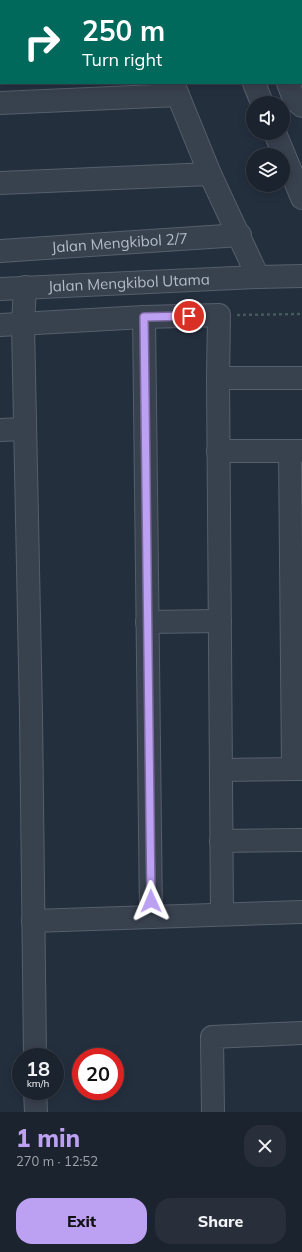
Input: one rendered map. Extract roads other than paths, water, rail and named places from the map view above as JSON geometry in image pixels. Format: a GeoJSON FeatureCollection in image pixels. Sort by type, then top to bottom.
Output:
{"type":"FeatureCollection","features":[{"type":"Feature","properties":{"kind":"street"},"geometry":{"type":"LineString","coordinates":[[254,84],[259,96]]}},
{"type":"Feature","properties":{"kind":"street"},"geometry":{"type":"LineString","coordinates":[[288,84],[294,99],[302,106]]}},
{"type":"Feature","properties":{"kind":"street"},"geometry":{"type":"LineString","coordinates":[[0,103],[176,89],[210,174],[240,235],[258,277]]}},
{"type":"Feature","properties":{"kind":"street"},"geometry":{"type":"LineString","coordinates":[[278,140],[302,198]]}},
{"type":"Feature","properties":{"kind":"street"},"geometry":{"type":"LineString","coordinates":[[0,183],[210,174]]}},
{"type":"Feature","properties":{"kind":"street","name":"Jalan Mengkibol 2/7"},"geometry":{"type":"LineString","coordinates":[[0,251],[240,235]]}},
{"type":"Feature","properties":{"kind":"street","name":"Jalan Mengkibol Utama"},"geometry":{"type":"LineString","coordinates":[[0,289],[302,276]]}},
{"type":"Feature","properties":{"kind":"street"},"geometry":{"type":"LineString","coordinates":[[25,287],[23,324],[31,706],[32,921],[35,1048]]}},
{"type":"Feature","properties":{"kind":"street"},"geometry":{"type":"LineString","coordinates":[[0,325],[144,317],[219,315],[218,451],[222,914]]}},
{"type":"Feature","properties":{"kind":"street"},"geometry":{"type":"LineString","coordinates":[[144,317],[151,917]]}},
{"type":"Feature","properties":{"kind":"street"},"geometry":{"type":"LineString","coordinates":[[218,378],[302,378]]}},
{"type":"Feature","properties":{"kind":"street"},"geometry":{"type":"LineString","coordinates":[[0,430],[25,429]]}},
{"type":"Feature","properties":{"kind":"street"},"geometry":{"type":"LineString","coordinates":[[218,451],[296,451],[298,769],[221,770]]}},
{"type":"Feature","properties":{"kind":"street"},"geometry":{"type":"LineString","coordinates":[[147,622],[220,622]]}},
{"type":"Feature","properties":{"kind":"street"},"geometry":{"type":"LineString","coordinates":[[222,841],[302,840]]}},
{"type":"Feature","properties":{"kind":"street"},"geometry":{"type":"LineString","coordinates":[[32,921],[302,912]]}},
{"type":"Feature","properties":{"kind":"street"},"geometry":{"type":"LineString","coordinates":[[213,1112],[212,1037],[302,1033]]}},
{"type":"Feature","properties":{"kind":"street"},"geometry":{"type":"LineString","coordinates":[[35,1100],[36,1112]]}}]}
